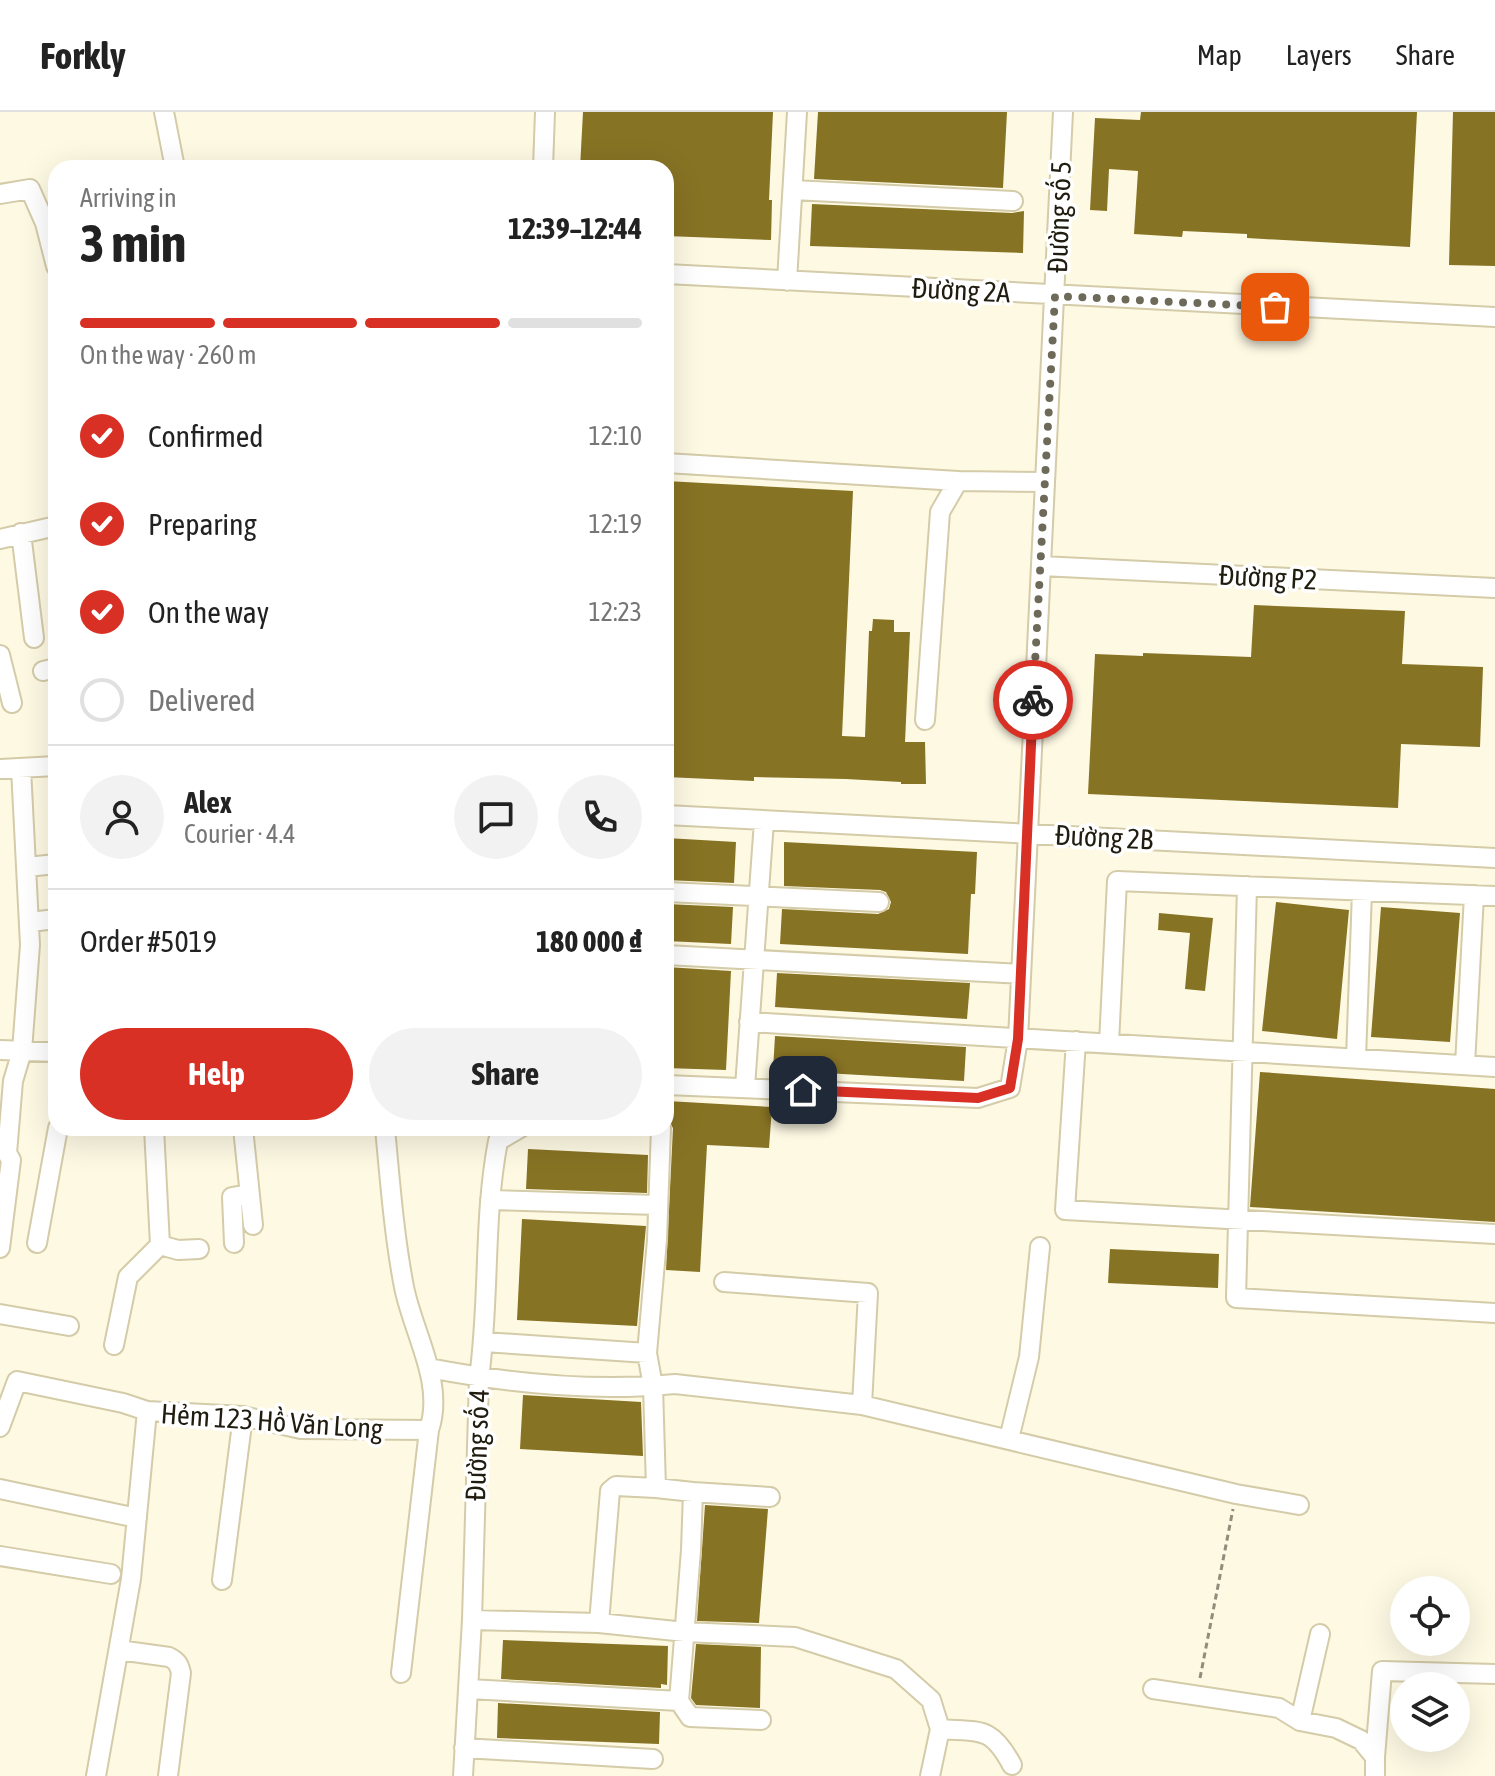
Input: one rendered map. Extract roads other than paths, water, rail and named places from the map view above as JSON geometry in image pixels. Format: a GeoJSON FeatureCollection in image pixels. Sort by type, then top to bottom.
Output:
{"type":"FeatureCollection","features":[{"type":"Feature","properties":{"kind":"street"},"geometry":{"type":"LineString","coordinates":[[164,112],[173,160]]}},
{"type":"Feature","properties":{"kind":"street"},"geometry":{"type":"LineString","coordinates":[[543,160],[545,112]]}},
{"type":"Feature","properties":{"kind":"street"},"geometry":{"type":"LineString","coordinates":[[787,281],[797,112]]}},
{"type":"Feature","properties":{"kind":"street","name":"Đường số 5"},"geometry":{"type":"LineString","coordinates":[[745,1087],[978,1098],[1010,1088],[1018,1039],[1063,112]]}},
{"type":"Feature","properties":{"kind":"street"},"geometry":{"type":"LineString","coordinates":[[0,194],[30,189],[48,219]]}},
{"type":"Feature","properties":{"kind":"street"},"geometry":{"type":"LineString","coordinates":[[793,190],[1013,201]]}},
{"type":"Feature","properties":{"kind":"street","name":"Đường 2A"},"geometry":{"type":"LineString","coordinates":[[674,274],[1495,317]]}},
{"type":"Feature","properties":{"kind":"street"},"geometry":{"type":"LineString","coordinates":[[674,463],[958,481],[1045,482]]}},
{"type":"Feature","properties":{"kind":"street"},"geometry":{"type":"LineString","coordinates":[[925,720],[940,512],[958,481]]}},
{"type":"Feature","properties":{"kind":"street"},"geometry":{"type":"LineString","coordinates":[[0,539],[48,528]]}},
{"type":"Feature","properties":{"kind":"street"},"geometry":{"type":"LineString","coordinates":[[21,533],[34,638]]}},
{"type":"Feature","properties":{"kind":"street","name":"Đường P2"},"geometry":{"type":"LineString","coordinates":[[1041,566],[1495,588]]}},
{"type":"Feature","properties":{"kind":"street"},"geometry":{"type":"LineString","coordinates":[[0,655],[12,703]]}},
{"type":"Feature","properties":{"kind":"street"},"geometry":{"type":"LineString","coordinates":[[0,769],[48,766]]}},
{"type":"Feature","properties":{"kind":"street"},"geometry":{"type":"LineString","coordinates":[[0,1248],[11,1160],[7,1153],[13,1081],[22,1051],[30,922],[21,768]]}},
{"type":"Feature","properties":{"kind":"street","name":"Đường 2B"},"geometry":{"type":"LineString","coordinates":[[674,815],[1495,858]]}},
{"type":"Feature","properties":{"kind":"street"},"geometry":{"type":"LineString","coordinates":[[674,1085],[745,1087],[764,821]]}},
{"type":"Feature","properties":{"kind":"street"},"geometry":{"type":"LineString","coordinates":[[27,867],[48,865]]}},
{"type":"Feature","properties":{"kind":"street"},"geometry":{"type":"LineString","coordinates":[[1109,1043],[1117,881],[1495,896]]}},
{"type":"Feature","properties":{"kind":"street"},"geometry":{"type":"LineString","coordinates":[[1247,886],[1236,1298],[1495,1313]]}},
{"type":"Feature","properties":{"kind":"street"},"geometry":{"type":"LineString","coordinates":[[1356,1058],[1362,891]]}},
{"type":"Feature","properties":{"kind":"street"},"geometry":{"type":"LineString","coordinates":[[674,892],[879,902]]}},
{"type":"Feature","properties":{"kind":"street"},"geometry":{"type":"LineString","coordinates":[[1465,1065],[1474,895]]}},
{"type":"Feature","properties":{"kind":"street"},"geometry":{"type":"LineString","coordinates":[[30,922],[48,920]]}},
{"type":"Feature","properties":{"kind":"street"},"geometry":{"type":"LineString","coordinates":[[674,956],[1021,974]]}},
{"type":"Feature","properties":{"kind":"street"},"geometry":{"type":"LineString","coordinates":[[749,1022],[1495,1067]]}},
{"type":"Feature","properties":{"kind":"street"},"geometry":{"type":"LineString","coordinates":[[1076,1041],[1065,1210],[1495,1234]]}},
{"type":"Feature","properties":{"kind":"street"},"geometry":{"type":"LineString","coordinates":[[0,1050],[48,1052]]}},
{"type":"Feature","properties":{"kind":"street"},"geometry":{"type":"LineString","coordinates":[[37,1243],[57,1136]]}},
{"type":"Feature","properties":{"kind":"street"},"geometry":{"type":"LineString","coordinates":[[114,1345],[128,1277],[160,1245],[154,1136]]}},
{"type":"Feature","properties":{"kind":"street"},"geometry":{"type":"LineString","coordinates":[[244,1136],[253,1225]]}},
{"type":"Feature","properties":{"kind":"street"},"geometry":{"type":"LineString","coordinates":[[386,1136],[405,1289],[429,1368],[435,1414],[429,1430],[401,1673]]}},
{"type":"Feature","properties":{"kind":"street","name":"Đường số 4"},"geometry":{"type":"LineString","coordinates":[[463,1776],[472,1620],[479,1378],[484,1342],[491,1180],[498,1141],[506,1136]]}},
{"type":"Feature","properties":{"kind":"street"},"geometry":{"type":"LineString","coordinates":[[656,1488],[653,1386],[647,1353],[657,1240],[661,1136]]}},
{"type":"Feature","properties":{"kind":"street"},"geometry":{"type":"LineString","coordinates":[[234,1243],[232,1197],[249,1194]]}},
{"type":"Feature","properties":{"kind":"street"},"geometry":{"type":"LineString","coordinates":[[490,1200],[657,1205]]}},
{"type":"Feature","properties":{"kind":"street"},"geometry":{"type":"LineString","coordinates":[[160,1245],[178,1250],[199,1249]]}},
{"type":"Feature","properties":{"kind":"street"},"geometry":{"type":"LineString","coordinates":[[1009,1439],[1029,1357],[1040,1247]]}},
{"type":"Feature","properties":{"kind":"street"},"geometry":{"type":"LineString","coordinates":[[724,1282],[868,1293],[862,1405]]}},
{"type":"Feature","properties":{"kind":"street"},"geometry":{"type":"LineString","coordinates":[[0,1314],[69,1326]]}},
{"type":"Feature","properties":{"kind":"street"},"geometry":{"type":"LineString","coordinates":[[484,1342],[647,1353]]}},
{"type":"Feature","properties":{"kind":"street"},"geometry":{"type":"LineString","coordinates":[[429,1368],[479,1378],[550,1383],[675,1384],[862,1405],[1236,1494],[1299,1505]]}},
{"type":"Feature","properties":{"kind":"street","name":"Hẻm 123 Hồ Văn Long"},"geometry":{"type":"LineString","coordinates":[[0,1423],[17,1381],[147,1411],[243,1416],[301,1429],[429,1430]]}},
{"type":"Feature","properties":{"kind":"street"},"geometry":{"type":"LineString","coordinates":[[96,1776],[131,1579],[147,1411]]}},
{"type":"Feature","properties":{"kind":"street"},"geometry":{"type":"LineString","coordinates":[[222,1580],[243,1416]]}},
{"type":"Feature","properties":{"kind":"street"},"geometry":{"type":"LineString","coordinates":[[599,1623],[610,1491],[616,1486],[770,1497]]}},
{"type":"Feature","properties":{"kind":"street"},"geometry":{"type":"LineString","coordinates":[[0,1489],[137,1518]]}},
{"type":"Feature","properties":{"kind":"street"},"geometry":{"type":"LineString","coordinates":[[693,1492],[679,1701],[690,1717],[761,1720]]}},
{"type":"Feature","properties":{"kind":"street"},"geometry":{"type":"LineString","coordinates":[[0,1556],[111,1574]]}},
{"type":"Feature","properties":{"kind":"street"},"geometry":{"type":"LineString","coordinates":[[472,1620],[599,1623],[685,1632],[795,1637],[896,1669],[931,1700],[940,1729],[930,1776]]}},
{"type":"Feature","properties":{"kind":"street"},"geometry":{"type":"LineString","coordinates":[[1300,1721],[1320,1634]]}},
{"type":"Feature","properties":{"kind":"street"},"geometry":{"type":"LineString","coordinates":[[119,1650],[169,1657],[180,1667],[168,1776]]}},
{"type":"Feature","properties":{"kind":"street"},"geometry":{"type":"LineString","coordinates":[[1375,1767],[1382,1671],[1495,1674]]}},
{"type":"Feature","properties":{"kind":"street"},"geometry":{"type":"LineString","coordinates":[[469,1689],[679,1701]]}},
{"type":"Feature","properties":{"kind":"street"},"geometry":{"type":"LineString","coordinates":[[1153,1689],[1279,1708],[1300,1721],[1336,1728],[1361,1740],[1375,1767]]}},
{"type":"Feature","properties":{"kind":"street"},"geometry":{"type":"LineString","coordinates":[[940,1729],[992,1736],[1002,1745],[1012,1765]]}},
{"type":"Feature","properties":{"kind":"street"},"geometry":{"type":"LineString","coordinates":[[464,1748],[653,1759]]}}]}
